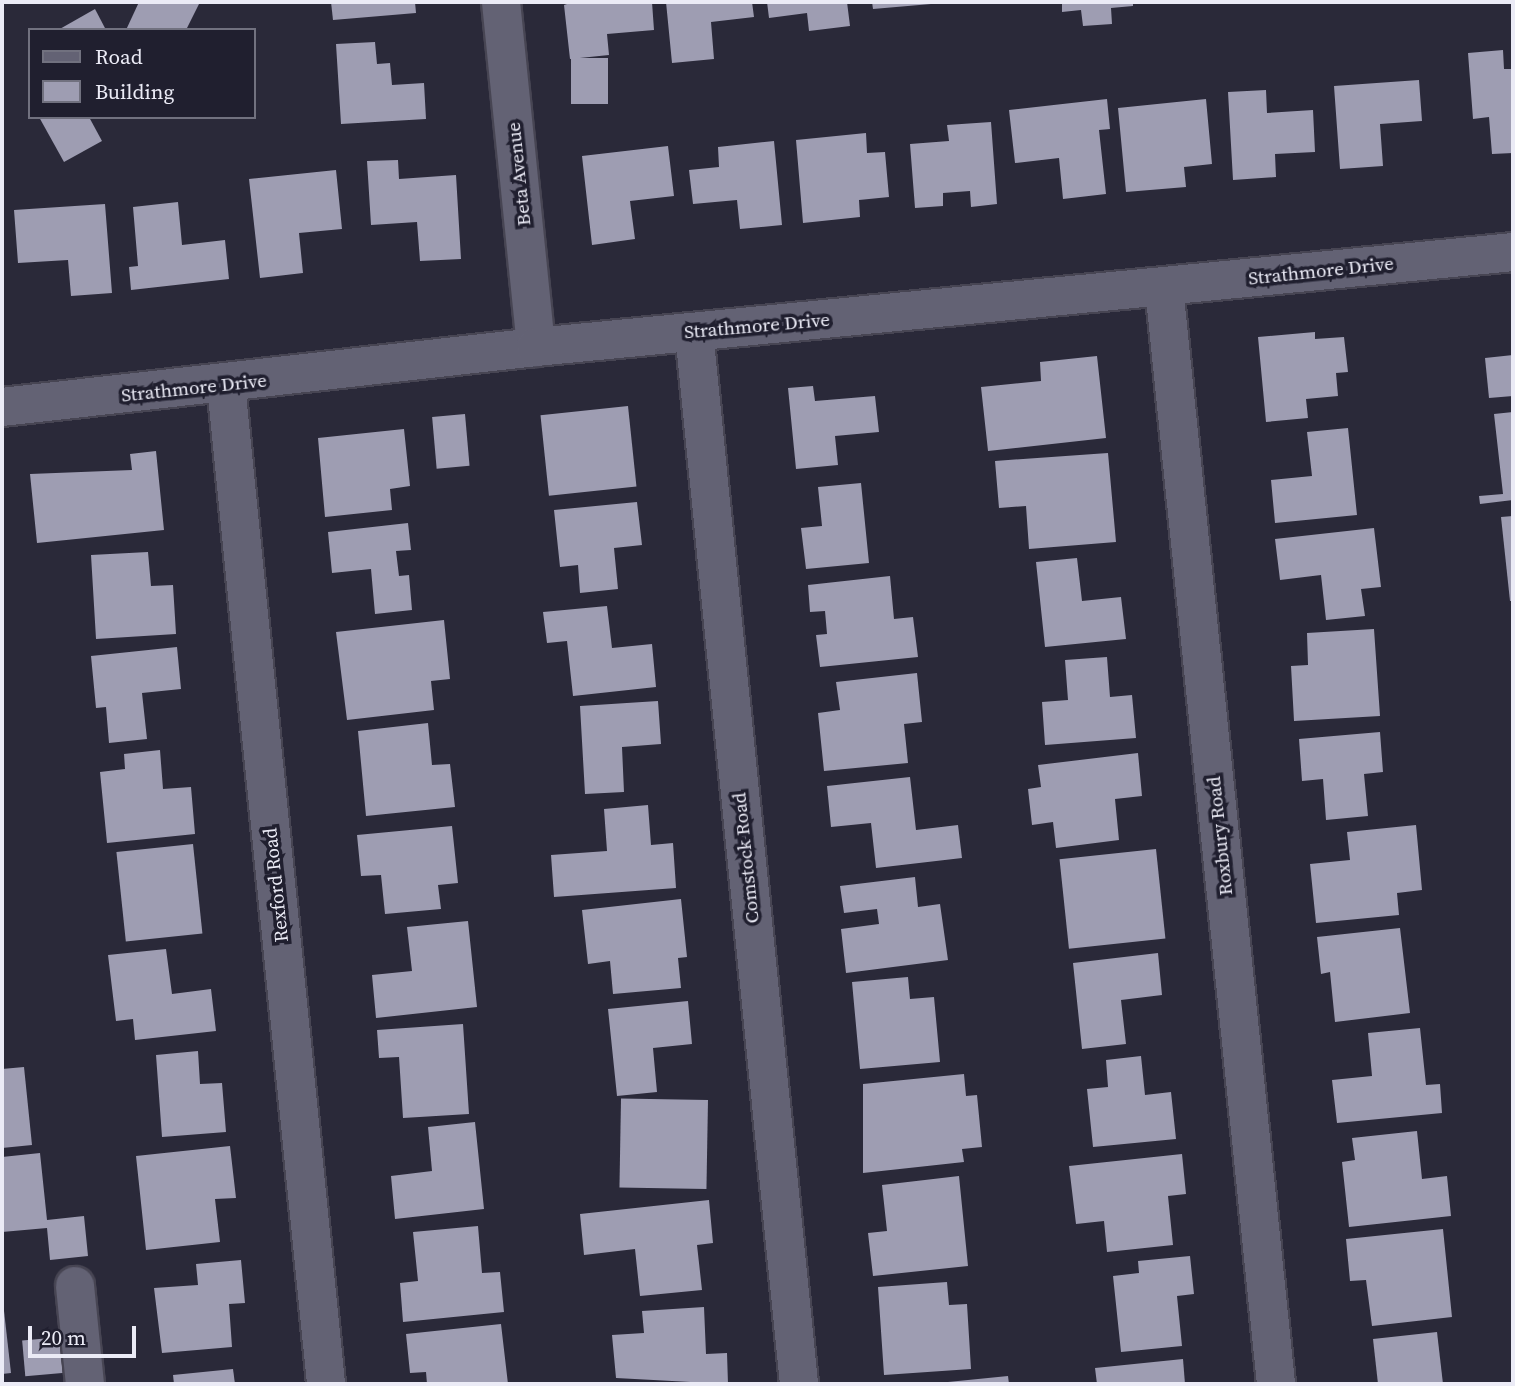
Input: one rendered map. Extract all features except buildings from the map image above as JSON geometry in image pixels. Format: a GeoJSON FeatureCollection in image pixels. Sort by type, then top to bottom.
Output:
{"type":"FeatureCollection","features":[{"type":"Feature","properties":{"kind":"street","name":"Beta Avenue"},"geometry":{"type":"LineString","coordinates":[[501,2],[536,347]]}},
{"type":"Feature","properties":{"kind":"street","name":"Strathmore Drive"},"geometry":{"type":"LineString","coordinates":[[2,407],[226,385],[536,347],[1513,253]]}},
{"type":"Feature","properties":{"kind":"street","name":"Roxbury Road"},"geometry":{"type":"LineString","coordinates":[[1164,287],[1276,1384]]}},
{"type":"Feature","properties":{"kind":"street","name":"Comstock Road"},"geometry":{"type":"LineString","coordinates":[[694,332],[799,1384]]}},
{"type":"Feature","properties":{"kind":"street","name":"Rexford Road"},"geometry":{"type":"LineString","coordinates":[[226,385],[326,1384]]}},
{"type":"Feature","properties":{"kind":"street"},"geometry":{"type":"LineString","coordinates":[[75,1286],[85,1384]]}}]}
